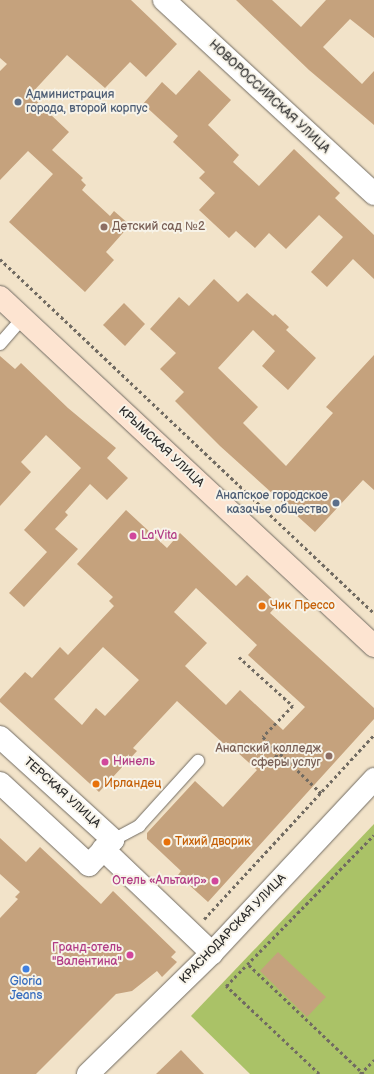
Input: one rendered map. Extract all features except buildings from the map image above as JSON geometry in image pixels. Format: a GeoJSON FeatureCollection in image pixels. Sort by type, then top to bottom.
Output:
{"type":"FeatureCollection","features":[{"type":"Feature","properties":{"kind":"street","name":"НОВОРОССИЙСКАЯ УЛИЦА"},"geometry":{"type":"LineString","coordinates":[[164,0],[374,194]]}},
{"type":"Feature","properties":{"kind":"street","name":"КРЫМСКАЯ УЛИЦА"},"geometry":{"type":"LineString","coordinates":[[0,297],[374,646]]}},
{"type":"Feature","properties":{"kind":"street","name":"ТЕРСКАЯ УЛИЦА"},"geometry":{"type":"LineString","coordinates":[[0,737],[108,844],[191,933],[212,953]]}},
{"type":"Feature","properties":{"kind":"street","name":"КРАСНОДАРСКАЯ УЛИЦА"},"geometry":{"type":"LineString","coordinates":[[88,1074],[212,953],[374,779]]}},
{"type":"Feature","properties":{"kind":"street"},"geometry":{"type":"LineString","coordinates":[[0,784],[89,865],[108,844]]}},
{"type":"Feature","properties":{"kind":"lane"},"geometry":{"type":"LineString","coordinates":[[0,344],[23,318]]}},
{"type":"Feature","properties":{"kind":"lane"},"geometry":{"type":"LineString","coordinates":[[108,844],[139,826],[198,761]]}},
{"type":"Feature","properties":{"kind":"path"},"geometry":{"type":"LineString","coordinates":[[0,259],[374,613]]}},
{"type":"Feature","properties":{"kind":"path"},"geometry":{"type":"LineString","coordinates":[[239,657],[293,706],[263,737],[321,793]]}},
{"type":"Feature","properties":{"kind":"path"},"geometry":{"type":"LineString","coordinates":[[191,933],[374,735]]}},
{"type":"Feature","properties":{"kind":"path"},"geometry":{"type":"LineString","coordinates":[[275,757],[279,752]]}},
{"type":"Feature","properties":{"kind":"path"},"geometry":{"type":"LineString","coordinates":[[318,1074],[226,986],[249,965],[374,835]]}},
{"type":"Feature","properties":{"kind":"path"},"geometry":{"type":"LineString","coordinates":[[249,965],[362,1073],[374,1060]]}},
{"type":"Feature","properties":{"kind":"green space"},"geometry":{"type":"Polygon","coordinates":[[[374,824],[374,1074],[250,1074],[191,1016],[374,824]]]}},
{"type":"Feature","properties":{"kind":"place","name":"Администрация города, второй корпус"},"geometry":{"type":"Point","coordinates":[18,102]}},
{"type":"Feature","properties":{"kind":"place","name":"Детский сад №2"},"geometry":{"type":"Point","coordinates":[104,227]}},
{"type":"Feature","properties":{"kind":"place","name":"Анапское городское казачье общество"},"geometry":{"type":"Point","coordinates":[336,503]}},
{"type":"Feature","properties":{"kind":"place","name":"La'Vita"},"geometry":{"type":"Point","coordinates":[133,536]}},
{"type":"Feature","properties":{"kind":"place","name":"Чик Прессо"},"geometry":{"type":"Point","coordinates":[262,606]}},
{"type":"Feature","properties":{"kind":"place","name":"Анапский колледж сферы услуг"},"geometry":{"type":"Point","coordinates":[329,756]}},
{"type":"Feature","properties":{"kind":"place","name":"Нинель"},"geometry":{"type":"Point","coordinates":[105,762]}},
{"type":"Feature","properties":{"kind":"place","name":"Ирландец"},"geometry":{"type":"Point","coordinates":[96,784]}},
{"type":"Feature","properties":{"kind":"place","name":"Тихий дворик"},"geometry":{"type":"Point","coordinates":[167,842]}},
{"type":"Feature","properties":{"kind":"place","name":"Отель «Альтаир»"},"geometry":{"type":"Point","coordinates":[215,881]}},
{"type":"Feature","properties":{"kind":"place","name":"Гранд-отель \"Валентина\""},"geometry":{"type":"Point","coordinates":[130,955]}},
{"type":"Feature","properties":{"kind":"place","name":"Gloria Jeans"},"geometry":{"type":"Point","coordinates":[26,969]}}]}
